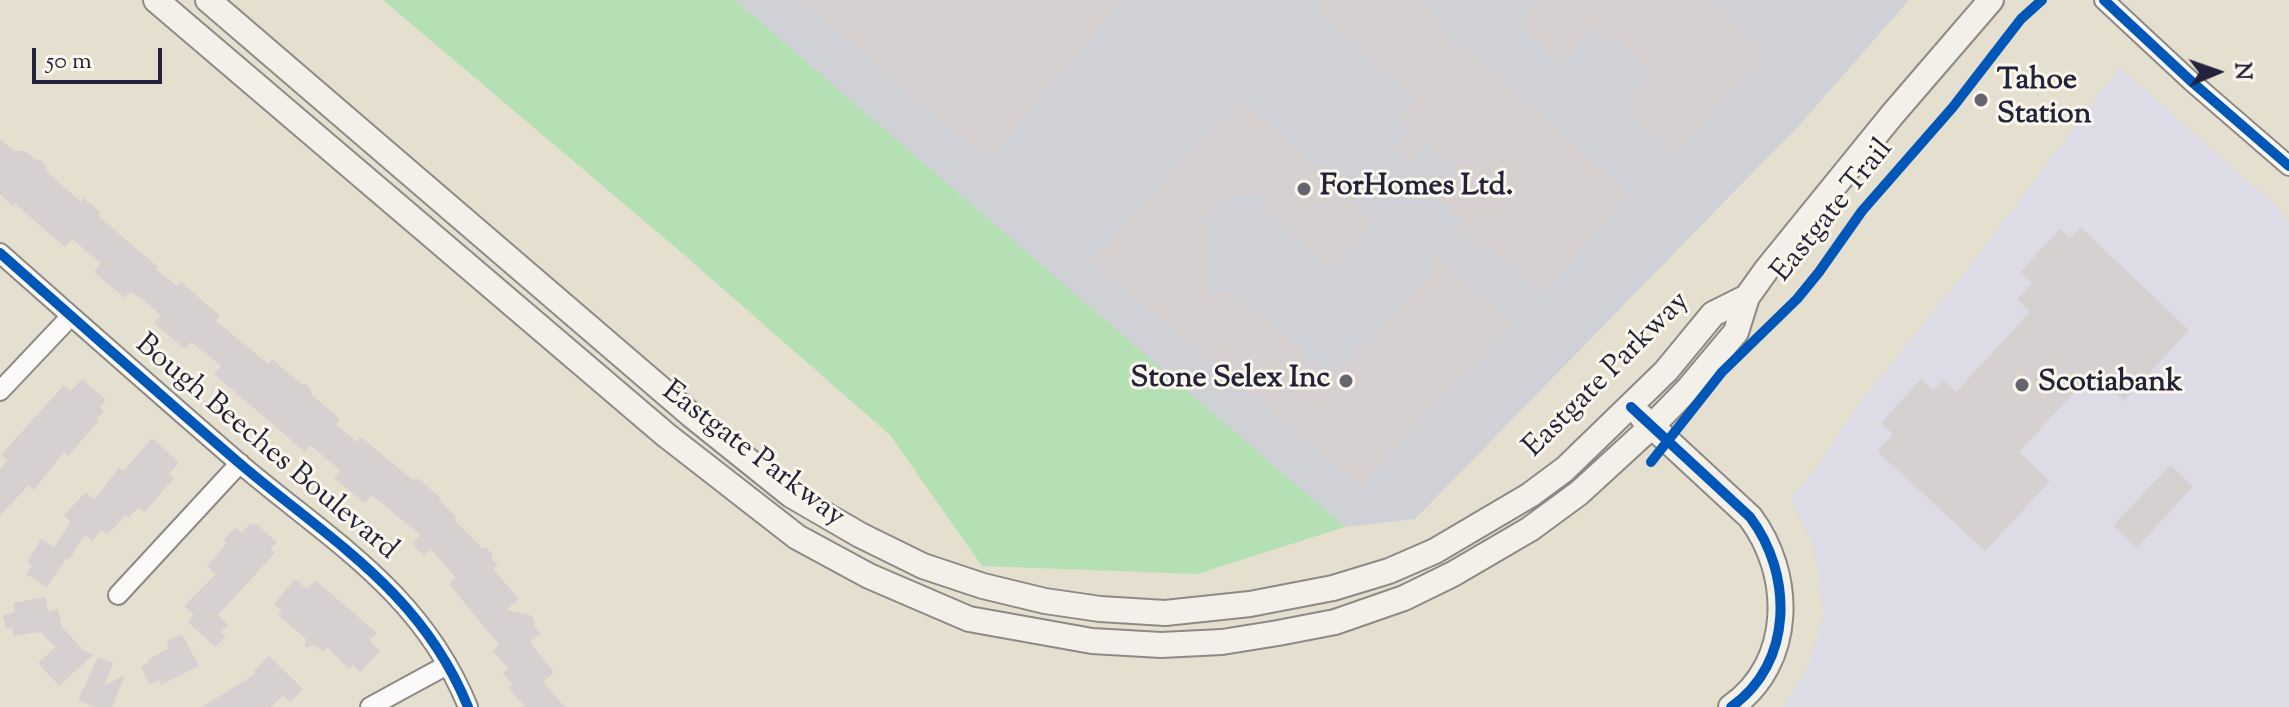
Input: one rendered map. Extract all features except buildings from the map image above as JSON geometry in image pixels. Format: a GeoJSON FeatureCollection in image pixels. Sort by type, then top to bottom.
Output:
{"type":"FeatureCollection","features":[{"type":"Feature","properties":{"kind":"main road","name":"Eastgate Parkway"},"geometry":{"type":"LineString","coordinates":[[156,0],[725,484],[797,537],[869,576],[969,619],[1092,641],[1161,645],[1222,642],[1335,622],[1404,598],[1453,574],[1530,529],[1579,493],[1652,426],[1736,332],[1747,297],[1848,170],[1991,0]]}},
{"type":"Feature","properties":{"kind":"main road","name":"Eastgate Parkway"},"geometry":{"type":"LineString","coordinates":[[208,0],[690,414],[791,495],[860,535],[923,566],[983,586],[1045,601],[1100,609],[1165,613],[1250,604],[1333,588],[1435,551],[1530,495],[1565,469],[1666,371],[1713,314],[1747,297]]}},
{"type":"Feature","properties":{"kind":"main road"},"geometry":{"type":"LineString","coordinates":[[1631,407],[1750,517],[1775,559],[1782,595],[1779,630],[1770,662],[1743,698],[1731,707]]}},
{"type":"Feature","properties":{"kind":"street"},"geometry":{"type":"LineString","coordinates":[[2104,0],[2289,166]]}},
{"type":"Feature","properties":{"kind":"street","name":"Bough Beeches Boulevard"},"geometry":{"type":"LineString","coordinates":[[0,253],[240,463],[388,585],[427,631],[468,707]]}},
{"type":"Feature","properties":{"kind":"street"},"geometry":{"type":"LineString","coordinates":[[0,391],[71,316]]}},
{"type":"Feature","properties":{"kind":"street"},"geometry":{"type":"LineString","coordinates":[[118,595],[240,463]]}},
{"type":"Feature","properties":{"kind":"street"},"geometry":{"type":"LineString","coordinates":[[370,707],[447,665]]}},
{"type":"Feature","properties":{"kind":"shaded area"},"geometry":{"type":"Polygon","coordinates":[[[735,0],[1909,0],[1804,120],[1415,519],[1345,527],[735,0]]]}},
{"type":"Feature","properties":{"kind":"shaded area","name":"Scotiabank"},"geometry":{"type":"Polygon","coordinates":[[[2120,67],[2279,209],[2289,223],[2289,707],[1784,707],[1808,666],[1824,615],[1813,545],[1791,499],[1855,409],[1967,270],[2120,67]]]}},
{"type":"Feature","properties":{"kind":"green space"},"geometry":{"type":"Polygon","coordinates":[[[383,0],[735,0],[1345,527],[1197,574],[982,566],[890,435],[682,253],[383,0]]]}},
{"type":"Feature","properties":{"kind":"cycle path","name":"Eastgate Trail"},"geometry":{"type":"LineString","coordinates":[[1651,462],[1722,372],[1797,299],[1862,211],[1953,107],[2021,19],[2042,0]]}},
{"type":"Feature","properties":{"kind":"cycle path"},"geometry":{"type":"LineString","coordinates":[[2104,0],[2289,166]]}},
{"type":"Feature","properties":{"kind":"cycle path"},"geometry":{"type":"LineString","coordinates":[[0,253],[238,462],[369,570],[425,631],[448,666],[468,707]]}},
{"type":"Feature","properties":{"kind":"cycle path"},"geometry":{"type":"LineString","coordinates":[[1631,407],[1750,517],[1774,565],[1780,617],[1776,643],[1767,667],[1752,689],[1731,707]]}},
{"type":"Feature","properties":{"kind":"place","name":"Tahoe Station"},"geometry":{"type":"Point","coordinates":[1981,100]}},
{"type":"Feature","properties":{"kind":"place","name":"ForHomes Ltd."},"geometry":{"type":"Point","coordinates":[1304,189]}},
{"type":"Feature","properties":{"kind":"place","name":"Stone Selex Inc"},"geometry":{"type":"Point","coordinates":[1346,381]}},
{"type":"Feature","properties":{"kind":"place","name":"Scotiabank"},"geometry":{"type":"Point","coordinates":[2022,385]}}]}
